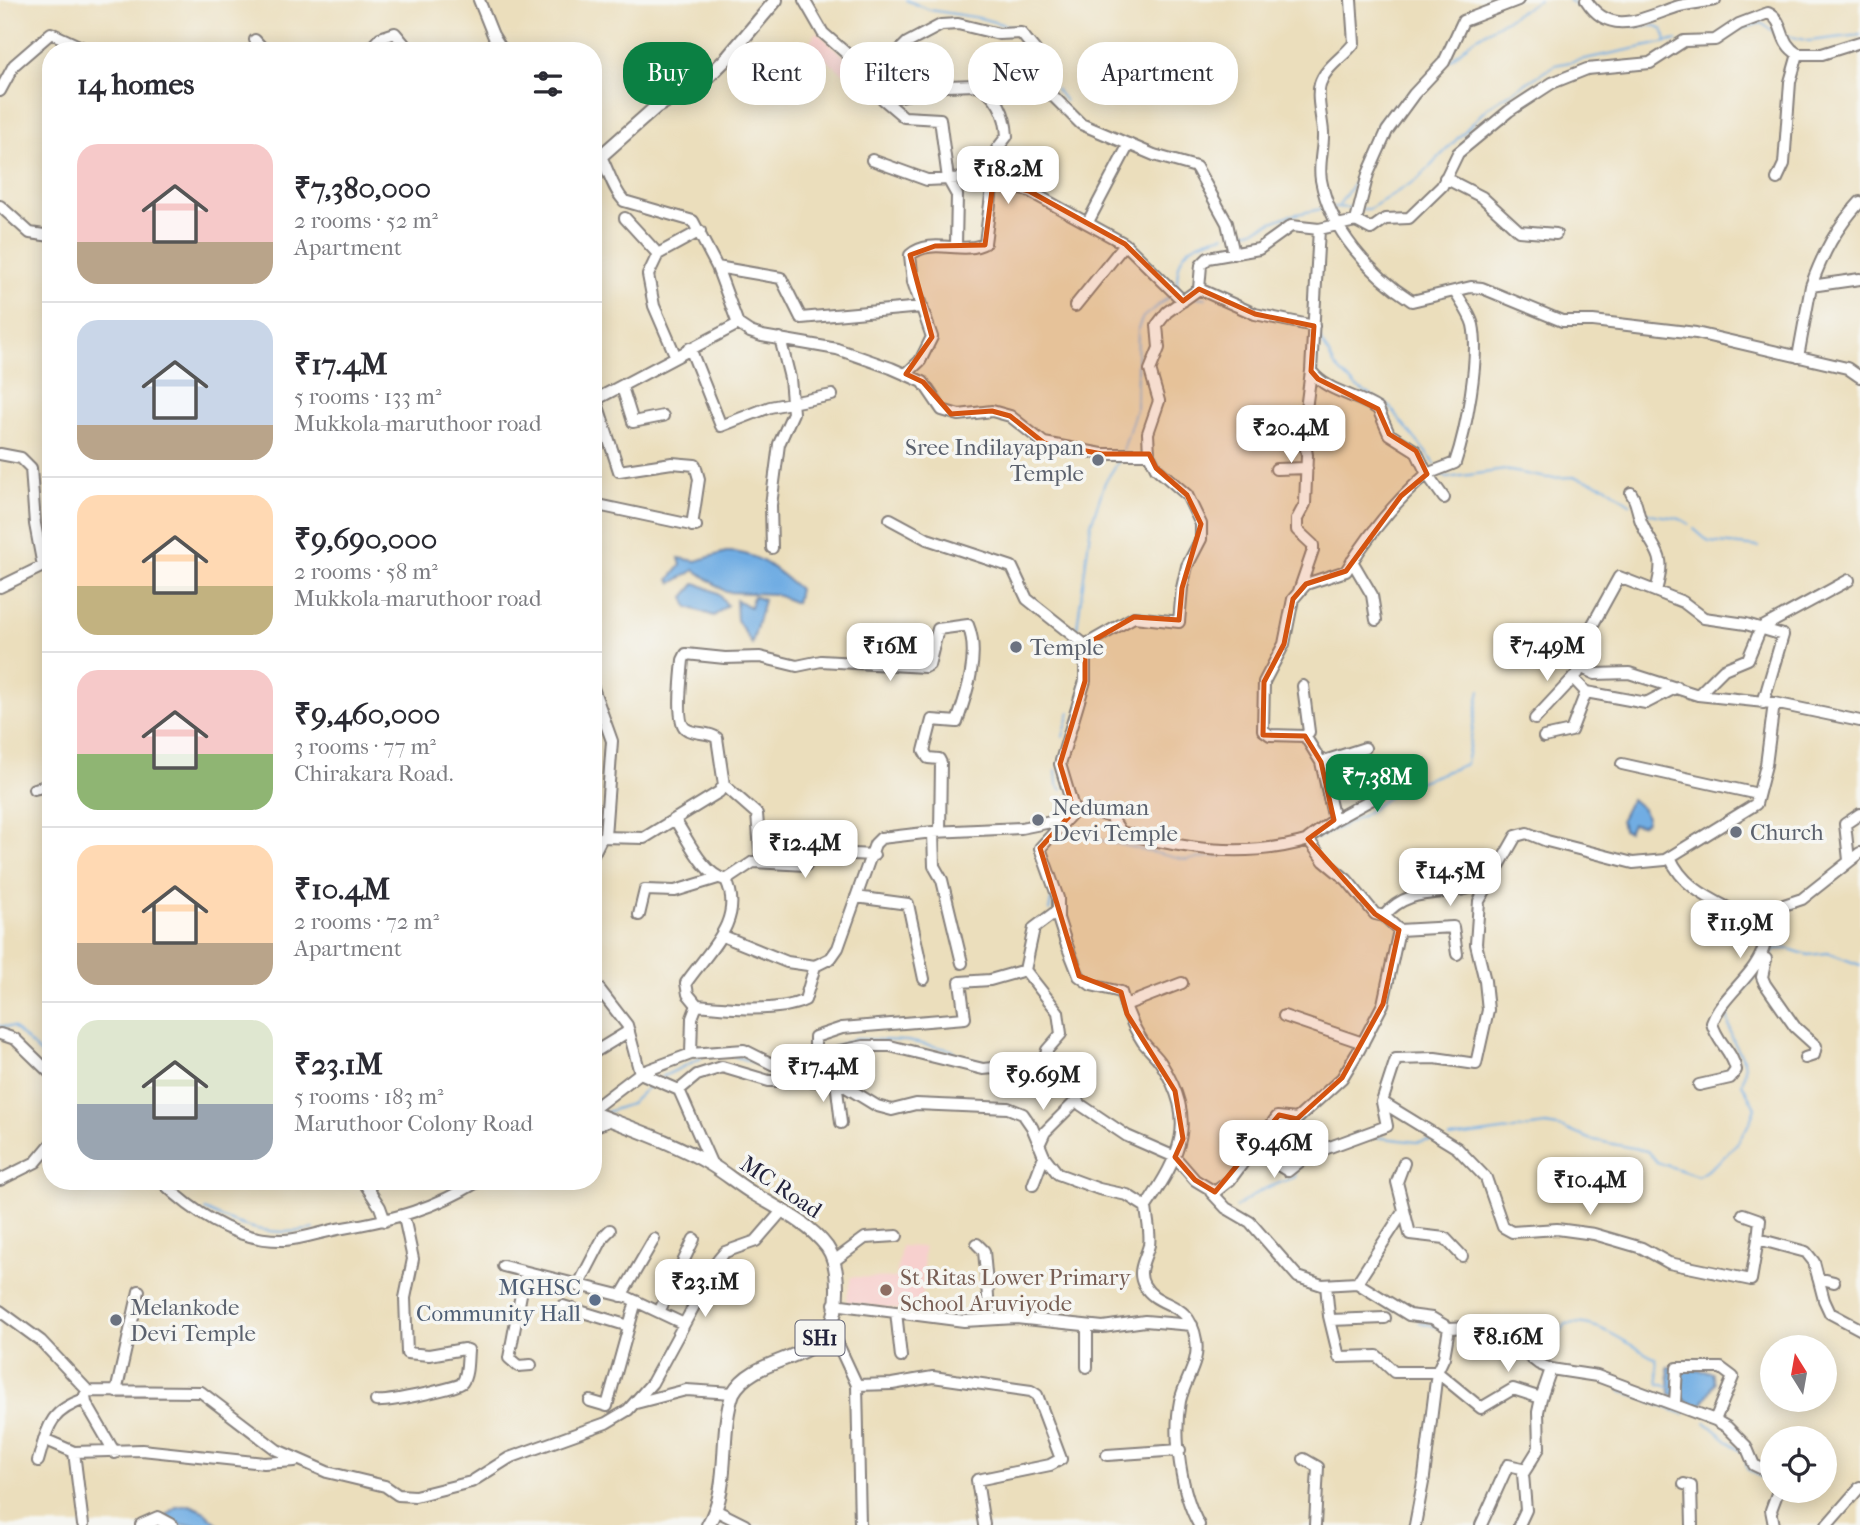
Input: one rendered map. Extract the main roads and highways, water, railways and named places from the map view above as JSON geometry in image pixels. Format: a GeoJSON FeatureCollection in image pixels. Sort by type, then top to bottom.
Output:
{"type":"FeatureCollection","features":[{"type":"Feature","properties":{"kind":"main road"},"geometry":{"type":"LineString","coordinates":[[602,155],[656,107],[706,79],[776,0]]}},
{"type":"Feature","properties":{"kind":"main road","name":"MC Road"},"geometry":{"type":"LineString","coordinates":[[602,1115],[609,1121],[712,1165],[817,1237],[834,1261],[837,1276],[830,1327],[805,1349],[755,1371],[733,1392],[725,1464],[715,1510],[708,1525]]}},
{"type":"Feature","properties":{"kind":"main road"},"geometry":{"type":"LineString","coordinates":[[142,1525],[158,1518],[171,1525]]}},
{"type":"Feature","properties":{"kind":"water"},"geometry":{"type":"Polygon","coordinates":[[[726,552],[757,558],[774,569],[799,589],[796,603],[774,594],[726,592],[695,570],[672,583],[669,580],[681,565],[679,558],[696,561],[726,552]]]}},
{"type":"Feature","properties":{"kind":"water"},"geometry":{"type":"Polygon","coordinates":[[[696,583],[718,593],[727,605],[714,616],[688,607],[684,597],[696,583]]]}},
{"type":"Feature","properties":{"kind":"water"},"geometry":{"type":"Polygon","coordinates":[[[753,596],[764,600],[752,644],[737,620],[736,600],[750,607],[753,596]]]}},
{"type":"Feature","properties":{"kind":"water"},"geometry":{"type":"Polygon","coordinates":[[[1631,799],[1643,809],[1647,821],[1641,825],[1632,824],[1628,832],[1623,830],[1621,819],[1631,799]]]}},
{"type":"Feature","properties":{"kind":"water"},"geometry":{"type":"Polygon","coordinates":[[[1668,1367],[1712,1372],[1715,1383],[1700,1407],[1670,1394],[1668,1367]]]}},
{"type":"Feature","properties":{"kind":"water"},"geometry":{"type":"Polygon","coordinates":[[[190,1505],[205,1512],[219,1525],[180,1525],[166,1516],[176,1507],[190,1505]]]}},
{"type":"Feature","properties":{"kind":"waterway"},"geometry":{"type":"LineString","coordinates":[[906,0],[930,10],[980,18],[1016,28]]}},
{"type":"Feature","properties":{"kind":"waterway"},"geometry":{"type":"LineString","coordinates":[[1451,60],[1471,41],[1539,0]]}},
{"type":"Feature","properties":{"kind":"waterway"},"geometry":{"type":"LineString","coordinates":[[1569,0],[1597,19]]}},
{"type":"Feature","properties":{"kind":"waterway"},"geometry":{"type":"LineString","coordinates":[[1741,29],[1761,23],[1776,33]]}},
{"type":"Feature","properties":{"kind":"waterway"},"geometry":{"type":"LineString","coordinates":[[1633,26],[1657,26],[1663,30],[1666,41]]}},
{"type":"Feature","properties":{"kind":"waterway"},"geometry":{"type":"LineString","coordinates":[[1788,36],[1809,41],[1860,35]]}},
{"type":"Feature","properties":{"kind":"waterway"},"geometry":{"type":"LineString","coordinates":[[1362,209],[1369,209],[1418,179],[1488,107],[1555,65],[1677,40]]}},
{"type":"Feature","properties":{"kind":"waterway"},"geometry":{"type":"LineString","coordinates":[[1339,205],[1365,166],[1379,121],[1406,96]]}},
{"type":"Feature","properties":{"kind":"waterway"},"geometry":{"type":"LineString","coordinates":[[1167,153],[1190,158],[1194,162]]}},
{"type":"Feature","properties":{"kind":"waterway"},"geometry":{"type":"LineString","coordinates":[[1334,207],[1353,208]]}},
{"type":"Feature","properties":{"kind":"waterway"},"geometry":{"type":"LineString","coordinates":[[1234,232],[1251,231],[1287,216],[1326,208]]}},
{"type":"Feature","properties":{"kind":"waterway"},"geometry":{"type":"LineString","coordinates":[[1177,289],[1179,265],[1187,251],[1202,242],[1225,235]]}},
{"type":"Feature","properties":{"kind":"waterway"},"geometry":{"type":"LineString","coordinates":[[1123,450],[1136,409],[1138,328],[1143,317],[1170,296]]}},
{"type":"Feature","properties":{"kind":"waterway"},"geometry":{"type":"LineString","coordinates":[[1195,297],[1206,298]]}},
{"type":"Feature","properties":{"kind":"waterway"},"geometry":{"type":"LineString","coordinates":[[1318,334],[1335,366],[1356,387],[1389,406],[1436,465]]}},
{"type":"Feature","properties":{"kind":"waterway"},"geometry":{"type":"LineString","coordinates":[[1077,628],[1091,524],[1105,482],[1120,459]]}},
{"type":"Feature","properties":{"kind":"waterway"},"geometry":{"type":"LineString","coordinates":[[1441,473],[1447,478],[1505,470],[1547,478],[1575,477],[1605,486],[1631,504]]}},
{"type":"Feature","properties":{"kind":"waterway"},"geometry":{"type":"LineString","coordinates":[[1642,510],[1654,515],[1677,518],[1689,524]]}},
{"type":"Feature","properties":{"kind":"waterway"},"geometry":{"type":"LineString","coordinates":[[1694,529],[1709,542],[1759,547]]}},
{"type":"Feature","properties":{"kind":"waterway"},"geometry":{"type":"LineString","coordinates":[[1400,789],[1466,764],[1480,690]]}},
{"type":"Feature","properties":{"kind":"waterway"},"geometry":{"type":"LineString","coordinates":[[1063,737],[1070,712]]}},
{"type":"Feature","properties":{"kind":"waterway"},"geometry":{"type":"LineString","coordinates":[[1056,770],[1057,783],[1062,790]]}},
{"type":"Feature","properties":{"kind":"waterway"},"geometry":{"type":"LineString","coordinates":[[1316,839],[1362,816],[1395,792]]}},
{"type":"Feature","properties":{"kind":"waterway"},"geometry":{"type":"LineString","coordinates":[[1063,831],[1185,860],[1225,855]]}},
{"type":"Feature","properties":{"kind":"waterway"},"geometry":{"type":"LineString","coordinates":[[1049,911],[1052,896]]}},
{"type":"Feature","properties":{"kind":"waterway"},"geometry":{"type":"LineString","coordinates":[[1771,956],[1774,949],[1789,949],[1808,955],[1828,953],[1860,965]]}},
{"type":"Feature","properties":{"kind":"waterway"},"geometry":{"type":"LineString","coordinates":[[1450,1138],[1546,1125],[1563,1128],[1589,1139],[1647,1151],[1657,1162],[1698,1176],[1717,1163],[1733,1147],[1746,1129],[1755,1108],[1742,1083],[1744,1062],[1731,1034],[1727,1010],[1756,976]]}},
{"type":"Feature","properties":{"kind":"waterway"},"geometry":{"type":"LineString","coordinates":[[0,1026],[13,1027],[42,1055]]}},
{"type":"Feature","properties":{"kind":"waterway"},"geometry":{"type":"LineString","coordinates":[[832,1048],[856,1039],[907,1041],[948,1049],[967,1059],[995,1062],[1021,1055],[1040,1062]]}},
{"type":"Feature","properties":{"kind":"waterway"},"geometry":{"type":"LineString","coordinates":[[1043,1047],[1045,1040],[1050,1039]]}},
{"type":"Feature","properties":{"kind":"waterway"},"geometry":{"type":"LineString","coordinates":[[734,1056],[762,1065]]}},
{"type":"Feature","properties":{"kind":"waterway"},"geometry":{"type":"LineString","coordinates":[[662,1077],[701,1058]]}},
{"type":"Feature","properties":{"kind":"waterway"},"geometry":{"type":"LineString","coordinates":[[781,1069],[809,1069],[818,1061]]}},
{"type":"Feature","properties":{"kind":"waterway"},"geometry":{"type":"LineString","coordinates":[[607,1112],[630,1104],[651,1084]]}},
{"type":"Feature","properties":{"kind":"waterway"},"geometry":{"type":"LineString","coordinates":[[1374,1137],[1417,1142],[1434,1140]]}},
{"type":"Feature","properties":{"kind":"waterway"},"geometry":{"type":"LineString","coordinates":[[1236,1207],[1262,1190],[1295,1177],[1296,1172]]}},
{"type":"Feature","properties":{"kind":"waterway"},"geometry":{"type":"LineString","coordinates":[[205,1210],[232,1222],[258,1229],[285,1232],[314,1229]]}},
{"type":"Feature","properties":{"kind":"waterway"},"geometry":{"type":"LineString","coordinates":[[1379,1302],[1392,1310]]}},
{"type":"Feature","properties":{"kind":"waterway"},"geometry":{"type":"LineString","coordinates":[[1419,1322],[1438,1327]]}},
{"type":"Feature","properties":{"kind":"waterway"},"geometry":{"type":"LineString","coordinates":[[1541,1361],[1566,1324],[1590,1325],[1613,1334],[1656,1359],[1659,1384],[1669,1387]]}},
{"type":"Feature","properties":{"kind":"waterway"},"geometry":{"type":"LineString","coordinates":[[1620,1390],[1684,1414]]}},
{"type":"Feature","properties":{"kind":"waterway"},"geometry":{"type":"LineString","coordinates":[[1705,1422],[1744,1454]]}},
{"type":"Feature","properties":{"kind":"waterway"},"geometry":{"type":"LineString","coordinates":[[1746,1459],[1747,1469],[1760,1476]]}},
{"type":"Feature","properties":{"kind":"place","name":"Sree Indilayappan Temple"},"geometry":{"type":"Point","coordinates":[1098,460]}},
{"type":"Feature","properties":{"kind":"place","name":"Temple"},"geometry":{"type":"Point","coordinates":[1016,647]}},
{"type":"Feature","properties":{"kind":"place","name":"Neduman Devi Temple"},"geometry":{"type":"Point","coordinates":[1038,820]}},
{"type":"Feature","properties":{"kind":"place","name":"Church"},"geometry":{"type":"Point","coordinates":[1736,832]}},
{"type":"Feature","properties":{"kind":"place","name":"St Ritas Lower Primary School Aruviyode"},"geometry":{"type":"Point","coordinates":[886,1290]}},
{"type":"Feature","properties":{"kind":"place","name":"MGHSC Community Hall"},"geometry":{"type":"Point","coordinates":[595,1300]}},
{"type":"Feature","properties":{"kind":"place","name":"Melankode Devi Temple"},"geometry":{"type":"Point","coordinates":[116,1320]}}]}
